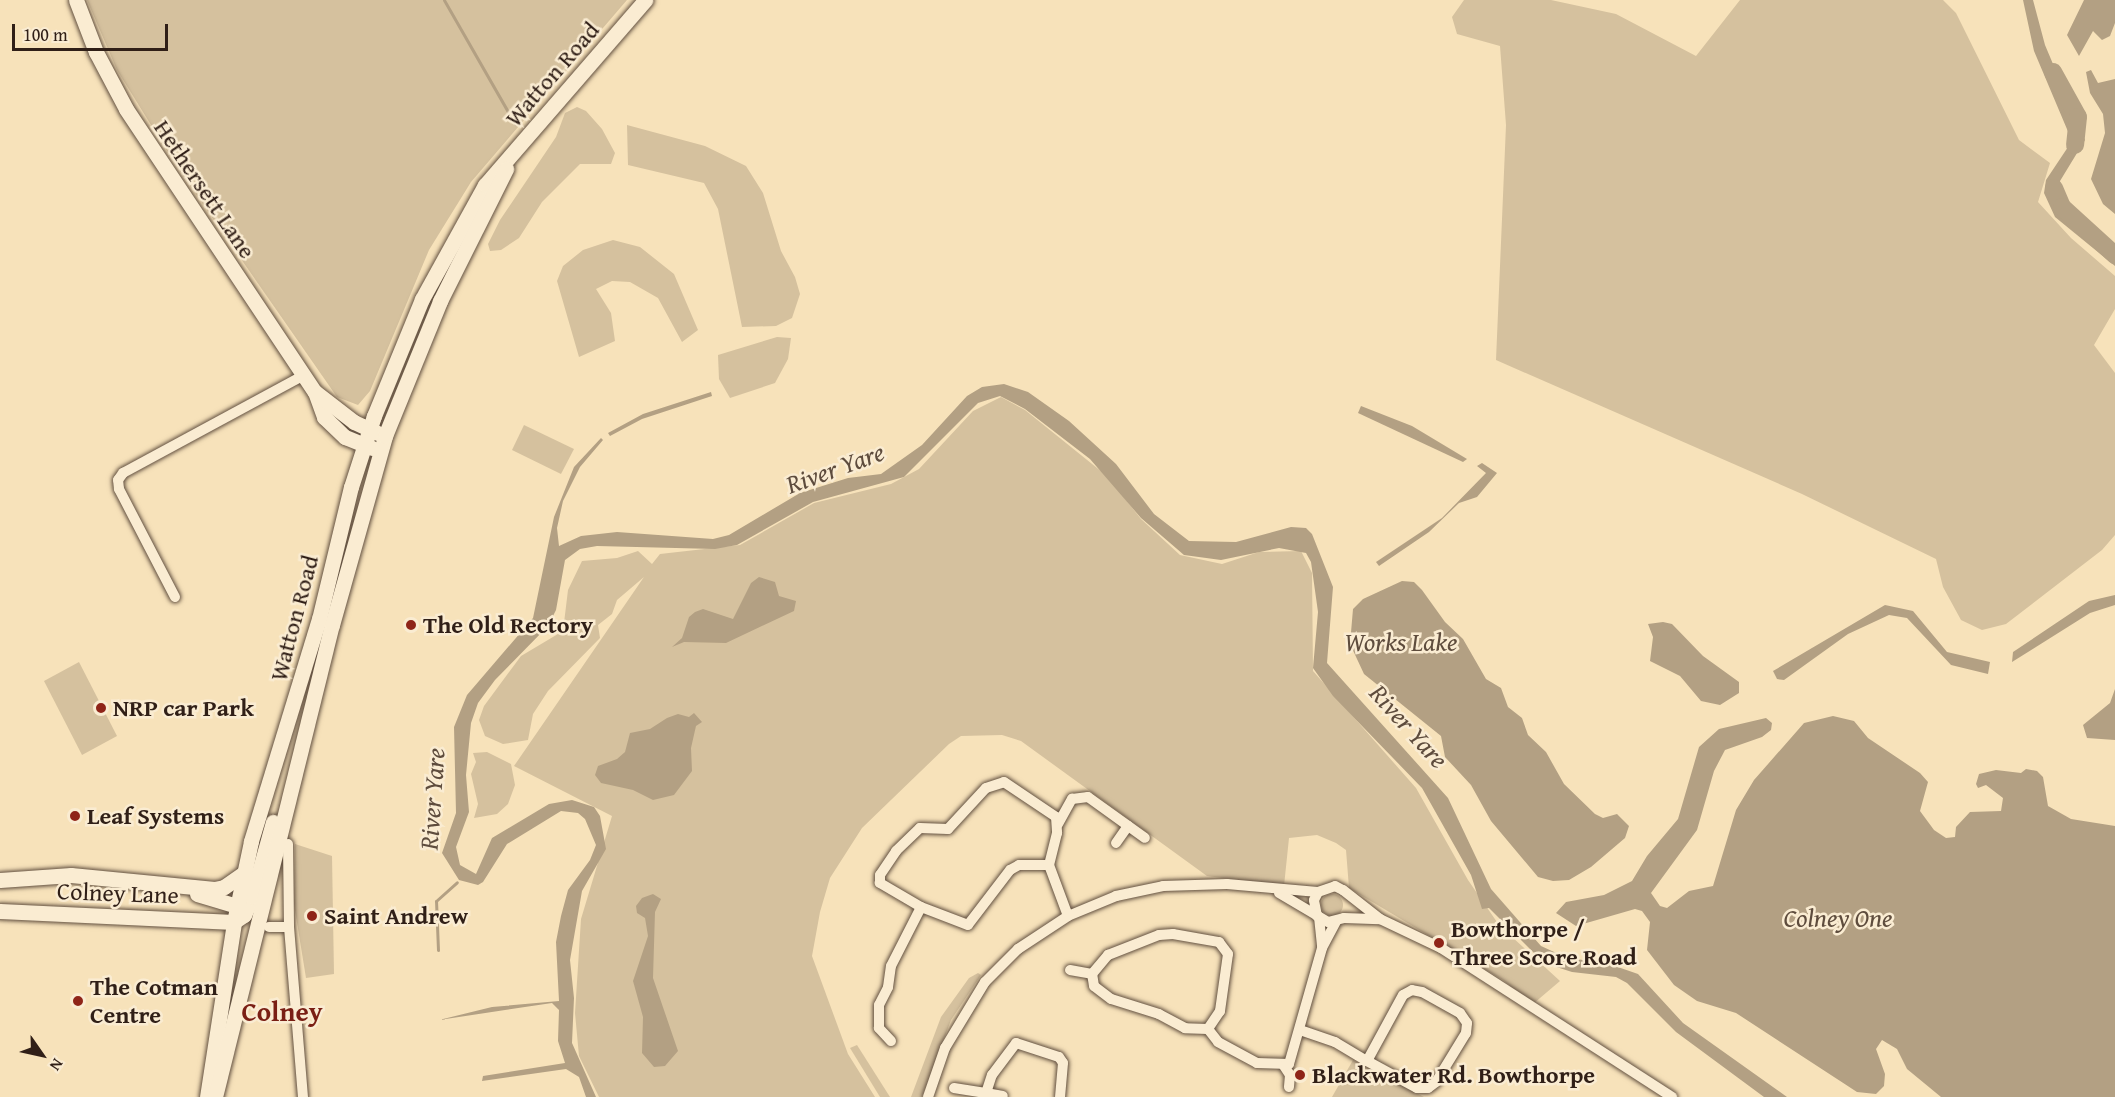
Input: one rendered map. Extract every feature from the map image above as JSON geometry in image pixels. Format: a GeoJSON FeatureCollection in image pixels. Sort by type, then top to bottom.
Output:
{"type":"FeatureCollection","features":[{"type":"Feature","properties":{"kind":"main road","name":"Hethersett Lane"},"geometry":{"type":"LineString","coordinates":[[76,0],[96,52],[133,119],[304,375],[315,392],[318,406],[332,426],[363,446]]}},
{"type":"Feature","properties":{"kind":"main road","name":"Watton Road"},"geometry":{"type":"LineString","coordinates":[[207,1097],[244,873],[319,619],[363,446],[408,331],[450,245],[485,185],[645,0]]}},
{"type":"Feature","properties":{"kind":"main road","name":"Watton Road"},"geometry":{"type":"LineString","coordinates":[[215,1097],[252,939],[383,443],[440,301],[515,150]]}},
{"type":"Feature","properties":{"kind":"main road","name":"Hethersett Lane"},"geometry":{"type":"LineString","coordinates":[[315,392],[369,430]]}},
{"type":"Feature","properties":{"kind":"main road"},"geometry":{"type":"LineString","coordinates":[[369,430],[383,443]]}},
{"type":"Feature","properties":{"kind":"main road"},"geometry":{"type":"LineString","coordinates":[[363,446],[383,443]]}},
{"type":"Feature","properties":{"kind":"main road","name":"Watton Road"},"geometry":{"type":"LineString","coordinates":[[238,914],[322,668]]}},
{"type":"Feature","properties":{"kind":"main road","name":"Colney Lane"},"geometry":{"type":"LineString","coordinates":[[0,880],[71,875],[214,889],[224,887],[244,873]]}},
{"type":"Feature","properties":{"kind":"main road","name":"Colney Lane"},"geometry":{"type":"LineString","coordinates":[[168,886],[238,914]]}},
{"type":"Feature","properties":{"kind":"main road","name":"Colney Lane"},"geometry":{"type":"LineString","coordinates":[[0,911],[238,914]]}},
{"type":"Feature","properties":{"kind":"main road"},"geometry":{"type":"LineString","coordinates":[[238,914],[252,939]]}},
{"type":"Feature","properties":{"kind":"street"},"geometry":{"type":"LineString","coordinates":[[175,597],[119,489],[118,480],[123,472],[304,375]]}},
{"type":"Feature","properties":{"kind":"street"},"geometry":{"type":"LineString","coordinates":[[1048,865],[1019,866],[1011,870],[968,925],[921,907],[885,889],[880,875],[885,865],[920,828],[948,829],[986,788],[1004,782],[1056,817],[1058,824]]}},
{"type":"Feature","properties":{"kind":"street"},"geometry":{"type":"LineString","coordinates":[[1068,916],[1048,865],[1058,824],[1064,810],[1080,796],[1088,797],[1145,838]]}},
{"type":"Feature","properties":{"kind":"street"},"geometry":{"type":"LineString","coordinates":[[1116,843],[1128,826]]}},
{"type":"Feature","properties":{"kind":"street"},"geometry":{"type":"LineString","coordinates":[[288,844],[289,927],[303,1097]]}},
{"type":"Feature","properties":{"kind":"street"},"geometry":{"type":"LineString","coordinates":[[928,1097],[945,1048],[985,982],[1018,949],[1068,916],[1116,897],[1163,886],[1227,884],[1274,891],[1318,892],[1335,886],[1380,919],[1441,948],[1672,1097]]}},
{"type":"Feature","properties":{"kind":"street"},"geometry":{"type":"LineString","coordinates":[[1274,891],[1318,916],[1340,920],[1380,919]]}},
{"type":"Feature","properties":{"kind":"street"},"geometry":{"type":"LineString","coordinates":[[1318,892],[1314,900],[1322,948]]}},
{"type":"Feature","properties":{"kind":"street"},"geometry":{"type":"LineString","coordinates":[[1284,1066],[1296,1048],[1322,948],[1340,920],[1349,898]]}},
{"type":"Feature","properties":{"kind":"street"},"geometry":{"type":"LineString","coordinates":[[891,1041],[879,1028],[879,1005],[888,987],[891,966],[921,907]]}},
{"type":"Feature","properties":{"kind":"street"},"geometry":{"type":"LineString","coordinates":[[268,927],[289,927]]}},
{"type":"Feature","properties":{"kind":"street"},"geometry":{"type":"LineString","coordinates":[[1208,1029],[1220,1011],[1228,954],[1219,942],[1159,935],[1108,955],[1092,974],[1094,986],[1111,999],[1159,1014],[1185,1028],[1208,1029],[1218,1042],[1257,1063],[1284,1066],[1290,1075],[1289,1087]]}},
{"type":"Feature","properties":{"kind":"street"},"geometry":{"type":"LineString","coordinates":[[1070,970],[1092,974]]}},
{"type":"Feature","properties":{"kind":"street"},"geometry":{"type":"LineString","coordinates":[[1300,1030],[1316,1033],[1367,1061],[1417,1088],[1428,1088],[1436,1082],[1454,1053],[1466,1033],[1467,1023],[1460,1013],[1422,992],[1412,990],[1403,995],[1367,1061]]}},
{"type":"Feature","properties":{"kind":"street"},"geometry":{"type":"LineString","coordinates":[[986,1093],[992,1075],[1016,1043],[1059,1058],[1064,1063],[1060,1097]]}},
{"type":"Feature","properties":{"kind":"street"},"geometry":{"type":"LineString","coordinates":[[954,1088],[1003,1096]]}},
{"type":"Feature","properties":{"kind":"shaded area"},"geometry":{"type":"Polygon","coordinates":[[[87,0],[627,0],[471,182],[429,250],[370,391],[358,405],[337,397],[177,167],[117,70],[87,0]]]}},
{"type":"Feature","properties":{"kind":"shaded area"},"geometry":{"type":"Polygon","coordinates":[[[1464,0],[1551,0],[1616,14],[1696,56],[1740,0],[1943,0],[1956,13],[2019,140],[2050,163],[2038,202],[2071,238],[2115,276],[2115,309],[2094,345],[2115,373],[2115,535],[2102,550],[2006,624],[1982,630],[1961,620],[1943,587],[1936,559],[1802,494],[1496,360],[1506,125],[1500,46],[1457,34],[1452,17],[1464,0]]]}},
{"type":"Feature","properties":{"kind":"shaded area"},"geometry":{"type":"Polygon","coordinates":[[[577,107],[586,111],[602,129],[615,153],[611,164],[580,164],[542,202],[519,238],[501,250],[490,251],[488,244],[500,220],[556,137],[565,113],[577,107]]]}},
{"type":"Feature","properties":{"kind":"shaded area"},"geometry":{"type":"Polygon","coordinates":[[[627,125],[705,146],[746,166],[763,193],[781,251],[795,277],[800,294],[792,318],[776,326],[742,327],[718,209],[704,183],[628,165],[627,125]]]}},
{"type":"Feature","properties":{"kind":"shaded area"},"geometry":{"type":"Polygon","coordinates":[[[613,240],[640,247],[674,274],[698,330],[682,342],[658,298],[630,282],[612,281],[596,289],[611,313],[615,341],[579,357],[557,281],[563,266],[583,250],[613,240]]]}},
{"type":"Feature","properties":{"kind":"shaded area"},"geometry":{"type":"Polygon","coordinates":[[[777,337],[791,338],[788,359],[775,383],[730,398],[719,379],[718,355],[777,337]]]}},
{"type":"Feature","properties":{"kind":"shaded area"},"geometry":{"type":"Polygon","coordinates":[[[1001,397],[1025,410],[1107,476],[1141,519],[1180,555],[1222,564],[1259,552],[1301,551],[1312,573],[1313,671],[1416,788],[1468,880],[1499,925],[1560,981],[1533,1004],[1503,980],[1349,888],[1346,850],[1317,835],[1289,838],[1284,886],[1207,876],[1021,741],[1002,735],[961,736],[949,744],[862,828],[830,878],[820,912],[812,956],[848,1054],[875,1097],[599,1097],[579,1056],[575,1013],[581,919],[612,816],[514,766],[644,577],[617,600],[612,614],[598,625],[600,638],[548,691],[533,714],[528,740],[503,744],[485,736],[479,720],[484,706],[521,656],[563,631],[568,590],[582,561],[617,558],[638,551],[652,564],[660,554],[740,545],[814,503],[891,484],[919,469],[973,411],[1001,397]]]}},
{"type":"Feature","properties":{"kind":"shaded area"},"geometry":{"type":"Polygon","coordinates":[[[524,425],[574,449],[561,474],[512,450],[524,425]]]}},
{"type":"Feature","properties":{"kind":"shaded area"},"geometry":{"type":"Polygon","coordinates":[[[79,662],[117,736],[82,755],[44,681],[79,662]]]}},
{"type":"Feature","properties":{"kind":"shaded area"},"geometry":{"type":"Polygon","coordinates":[[[487,752],[511,764],[515,785],[508,804],[497,814],[474,818],[478,804],[471,774],[476,762],[473,753],[487,752]]]}},
{"type":"Feature","properties":{"kind":"shaded area"},"geometry":{"type":"Polygon","coordinates":[[[295,844],[332,856],[334,974],[306,978],[294,904],[295,844]]]}},
{"type":"Feature","properties":{"kind":"shaded area"},"geometry":{"type":"Polygon","coordinates":[[[1332,894],[1342,901],[1343,905],[1336,915],[1332,916],[1322,909],[1321,905],[1328,895],[1332,894]]]}},
{"type":"Feature","properties":{"kind":"shaded area"},"geometry":{"type":"Polygon","coordinates":[[[978,973],[981,975],[951,1020],[922,1097],[911,1097],[941,1017],[969,978],[978,973]]]}},
{"type":"Feature","properties":{"kind":"shaded area"},"geometry":{"type":"Polygon","coordinates":[[[857,1045],[890,1097],[880,1097],[850,1048],[857,1045]]]}},
{"type":"Feature","properties":{"kind":"shaded area"},"geometry":{"type":"Polygon","coordinates":[[[1353,1060],[1424,1097],[1332,1097],[1353,1060]]]}},
{"type":"Feature","properties":{"kind":"water"},"geometry":{"type":"Polygon","coordinates":[[[2023,0],[2033,0],[2045,45],[2085,140],[2060,181],[2061,205],[2115,249],[2115,266],[2055,217],[2044,193],[2046,180],[2072,141],[2034,51],[2023,0]]]}},
{"type":"Feature","properties":{"kind":"water"},"geometry":{"type":"Polygon","coordinates":[[[2084,0],[2115,0],[2115,23],[2110,36],[2102,40],[2093,31],[2079,56],[2067,35],[2084,0]]]}},
{"type":"Feature","properties":{"kind":"water"},"geometry":{"type":"Polygon","coordinates":[[[2091,70],[2098,83],[2115,79],[2115,214],[2103,204],[2091,179],[2105,133],[2103,114],[2090,93],[2086,72],[2091,70]]]}},
{"type":"Feature","properties":{"kind":"water"},"geometry":{"type":"Polygon","coordinates":[[[1004,384],[1028,392],[1069,421],[1116,464],[1154,514],[1189,541],[1236,542],[1291,527],[1306,528],[1312,534],[1333,587],[1327,663],[1448,798],[1491,889],[1541,946],[1565,957],[1612,965],[1638,974],[1683,1023],[1787,1097],[1764,1097],[1676,1032],[1627,983],[1616,977],[1572,972],[1544,963],[1489,908],[1482,909],[1471,875],[1422,788],[1333,696],[1313,668],[1318,612],[1311,562],[1306,553],[1279,548],[1221,560],[1184,555],[1141,518],[1090,459],[1025,409],[1000,396],[978,403],[904,477],[813,502],[737,545],[715,549],[597,546],[580,549],[565,560],[556,610],[548,626],[495,680],[478,703],[471,723],[466,775],[469,812],[456,847],[460,865],[476,874],[492,838],[549,804],[572,800],[594,807],[600,816],[606,849],[582,891],[570,960],[574,998],[572,1043],[596,1097],[586,1097],[579,1077],[566,1069],[482,1081],[483,1076],[565,1063],[558,1041],[559,1010],[552,1003],[439,1020],[492,1007],[559,1001],[556,942],[561,916],[568,890],[590,860],[596,845],[585,819],[578,813],[561,811],[507,844],[483,882],[478,885],[459,880],[442,853],[456,813],[454,727],[467,695],[533,618],[554,517],[574,467],[601,438],[603,440],[580,467],[563,501],[557,528],[559,546],[581,536],[617,532],[713,539],[729,535],[800,493],[848,478],[881,474],[922,445],[967,396],[982,387],[1004,384]]]}},
{"type":"Feature","properties":{"kind":"water"},"geometry":{"type":"Polygon","coordinates":[[[711,392],[712,396],[642,419],[610,436],[608,433],[643,414],[711,392]]]}},
{"type":"Feature","properties":{"kind":"water"},"geometry":{"type":"Polygon","coordinates":[[[1361,406],[1412,426],[1467,459],[1463,462],[1358,413],[1361,406]]]}},
{"type":"Feature","properties":{"kind":"water"},"geometry":{"type":"Polygon","coordinates":[[[1482,463],[1497,473],[1477,497],[1459,503],[1429,532],[1379,566],[1376,562],[1442,518],[1486,473],[1477,466],[1482,463]]]}},
{"type":"Feature","properties":{"kind":"water"},"geometry":{"type":"Polygon","coordinates":[[[759,577],[775,582],[779,596],[796,601],[794,611],[726,643],[684,642],[672,647],[682,638],[689,617],[695,612],[703,609],[733,619],[751,583],[759,577]]]}},
{"type":"Feature","properties":{"kind":"water","name":"Works Lake"},"geometry":{"type":"Polygon","coordinates":[[[1402,581],[1414,582],[1445,622],[1463,639],[1486,679],[1501,688],[1508,707],[1522,718],[1528,735],[1546,752],[1564,784],[1595,814],[1603,818],[1617,814],[1629,826],[1625,838],[1591,867],[1569,880],[1553,881],[1538,877],[1491,821],[1471,785],[1445,757],[1441,736],[1364,674],[1350,644],[1353,609],[1363,599],[1402,581]]]}},
{"type":"Feature","properties":{"kind":"water"},"geometry":{"type":"Polygon","coordinates":[[[2115,595],[2115,605],[2090,613],[2012,662],[2013,652],[2089,601],[2115,595]]]}},
{"type":"Feature","properties":{"kind":"water"},"geometry":{"type":"Polygon","coordinates":[[[1885,605],[1913,611],[1947,652],[1990,662],[1988,674],[1951,665],[1907,618],[1889,615],[1848,634],[1784,680],[1777,679],[1773,671],[1885,605]]]}},
{"type":"Feature","properties":{"kind":"water"},"geometry":{"type":"Polygon","coordinates":[[[1663,622],[1672,624],[1703,656],[1739,682],[1739,693],[1720,705],[1701,701],[1680,676],[1650,661],[1653,637],[1648,624],[1663,622]]]}},
{"type":"Feature","properties":{"kind":"water"},"geometry":{"type":"Polygon","coordinates":[[[2115,689],[2115,740],[2087,738],[2083,725],[2110,703],[2115,689]]]}},
{"type":"Feature","properties":{"kind":"water"},"geometry":{"type":"Polygon","coordinates":[[[694,713],[702,722],[696,726],[691,748],[692,771],[674,795],[653,800],[633,790],[601,783],[595,775],[598,766],[617,759],[625,752],[630,733],[650,729],[678,714],[689,717],[694,713]]]}},
{"type":"Feature","properties":{"kind":"water","name":"Colney One"},"geometry":{"type":"Polygon","coordinates":[[[1833,716],[1854,721],[1868,738],[1920,773],[1928,782],[1920,811],[1934,830],[1946,838],[1955,837],[1956,827],[1970,812],[2001,811],[2003,798],[1986,785],[1978,788],[1976,784],[1979,774],[1996,770],[2021,773],[2026,769],[2037,771],[2043,777],[2048,806],[2071,819],[2115,826],[2115,1097],[1941,1097],[1907,1069],[1897,1049],[1882,1040],[1876,1049],[1885,1074],[1884,1086],[1876,1094],[1857,1092],[1736,1013],[1697,1001],[1674,985],[1647,950],[1650,922],[1642,911],[1635,909],[1576,926],[1556,913],[1566,902],[1604,895],[1632,881],[1647,856],[1678,819],[1699,747],[1719,729],[1766,718],[1772,723],[1771,730],[1762,737],[1725,750],[1714,771],[1697,830],[1651,893],[1660,906],[1667,908],[1689,891],[1713,886],[1736,810],[1754,780],[1804,723],[1833,716]]]}},
{"type":"Feature","properties":{"kind":"water"},"geometry":{"type":"Polygon","coordinates":[[[653,894],[661,899],[655,912],[653,978],[678,1051],[665,1066],[654,1067],[642,1053],[643,1017],[633,981],[648,936],[645,918],[637,913],[636,906],[642,898],[653,894]]]}},
{"type":"Feature","properties":{"kind":"waterway"},"geometry":{"type":"LineString","coordinates":[[444,0],[515,124]]}},
{"type":"Feature","properties":{"kind":"waterway","name":"River Yare"},"geometry":{"type":"LineString","coordinates":[[2053,72],[2078,117],[2075,145]]}},
{"type":"Feature","properties":{"kind":"waterway","name":"River Yare"},"geometry":{"type":"LineString","coordinates":[[2054,188],[2062,207],[2115,255]]}},
{"type":"Feature","properties":{"kind":"waterway"},"geometry":{"type":"LineString","coordinates":[[438,950],[436,901],[457,882]]}},
{"type":"Feature","properties":{"kind":"place","name":"The Old Rectory"},"geometry":{"type":"Point","coordinates":[411,625]}},
{"type":"Feature","properties":{"kind":"place","name":"NRP car Park"},"geometry":{"type":"Point","coordinates":[101,708]}},
{"type":"Feature","properties":{"kind":"place","name":"Leaf Systems"},"geometry":{"type":"Point","coordinates":[75,816]}},
{"type":"Feature","properties":{"kind":"place","name":"Saint Andrew"},"geometry":{"type":"Point","coordinates":[312,916]}},
{"type":"Feature","properties":{"kind":"place","name":"Bowthorpe / Three Score Road"},"geometry":{"type":"Point","coordinates":[1439,943]}},
{"type":"Feature","properties":{"kind":"place","name":"The Cotman Centre"},"geometry":{"type":"Point","coordinates":[78,1001]}},
{"type":"Feature","properties":{"kind":"place","name":"Blackwater Rd. Bowthorpe"},"geometry":{"type":"Point","coordinates":[1300,1075]}},
{"type":"Feature","properties":{"kind":"district","name":"Colney"},"geometry":{"type":"Point","coordinates":[282,1012]}}]}
